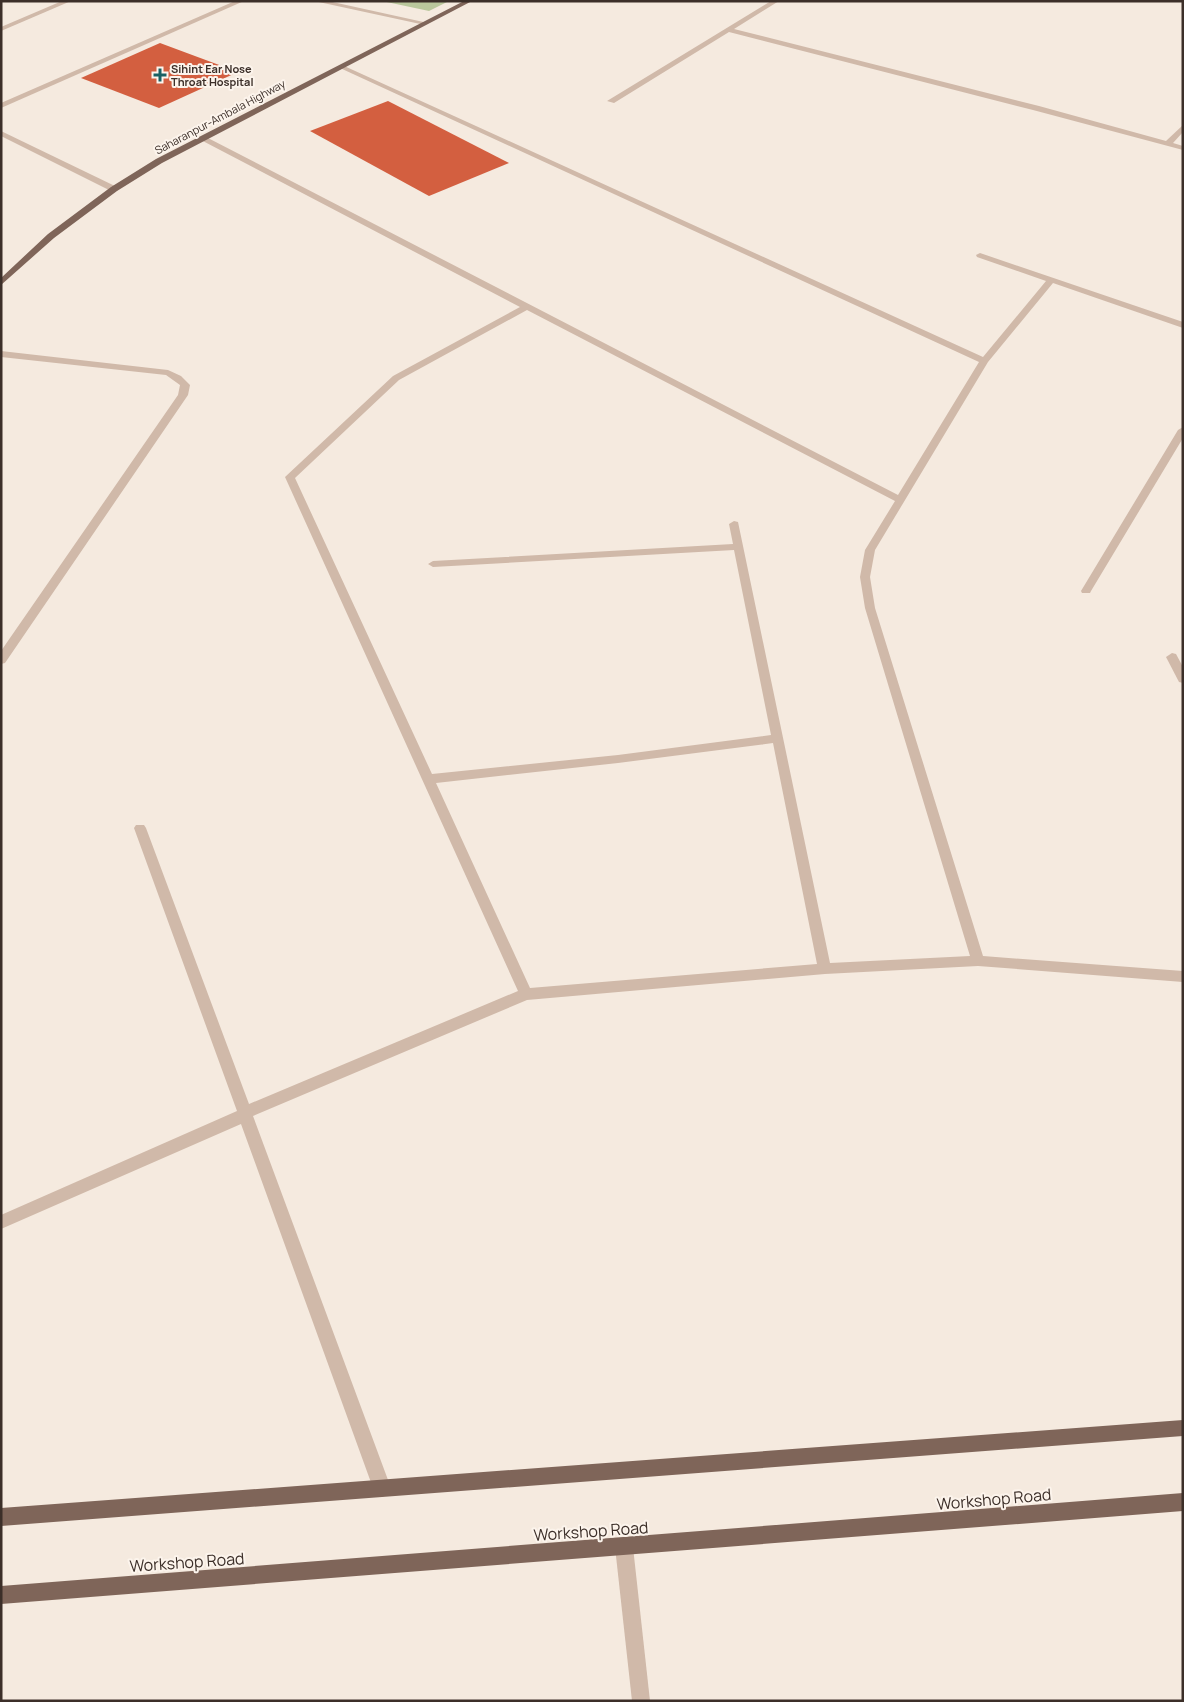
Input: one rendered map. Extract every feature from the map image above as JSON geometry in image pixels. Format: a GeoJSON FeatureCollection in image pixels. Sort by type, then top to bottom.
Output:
{"type":"FeatureCollection","features":[{"type":"Feature","properties":{"kind":"main road","name":"Saharanpur-Ambala Highway"},"geometry":{"type":"LineString","coordinates":[[1,282],[51,236],[114,189],[159,161],[469,1]]}},
{"type":"Feature","properties":{"kind":"main road"},"geometry":{"type":"LineString","coordinates":[[1,1517],[1183,1428]]}},
{"type":"Feature","properties":{"kind":"main road","name":"Workshop Road"},"geometry":{"type":"LineString","coordinates":[[1,1595],[1183,1502]]}},
{"type":"Feature","properties":{"kind":"street"},"geometry":{"type":"LineString","coordinates":[[1,29],[68,1]]}},
{"type":"Feature","properties":{"kind":"street"},"geometry":{"type":"LineString","coordinates":[[1,106],[241,1]]}},
{"type":"Feature","properties":{"kind":"street"},"geometry":{"type":"LineString","coordinates":[[317,1],[425,23]]}},
{"type":"Feature","properties":{"kind":"street"},"geometry":{"type":"LineString","coordinates":[[611,101],[776,1]]}},
{"type":"Feature","properties":{"kind":"street"},"geometry":{"type":"LineString","coordinates":[[728,30],[1183,148]]}},
{"type":"Feature","properties":{"kind":"street"},"geometry":{"type":"LineString","coordinates":[[342,67],[984,361]]}},
{"type":"Feature","properties":{"kind":"street"},"geometry":{"type":"LineString","coordinates":[[1168,144],[1183,126]]}},
{"type":"Feature","properties":{"kind":"street"},"geometry":{"type":"LineString","coordinates":[[1,133],[114,189]]}},
{"type":"Feature","properties":{"kind":"street"},"geometry":{"type":"LineString","coordinates":[[203,139],[901,500]]}},
{"type":"Feature","properties":{"kind":"street"},"geometry":{"type":"LineString","coordinates":[[980,256],[1183,325]]}},
{"type":"Feature","properties":{"kind":"street"},"geometry":{"type":"LineString","coordinates":[[978,961],[870,608],[865,577],[870,550],[984,361],[1051,280]]}},
{"type":"Feature","properties":{"kind":"street"},"geometry":{"type":"LineString","coordinates":[[526,994],[290,477],[396,378],[528,306]]}},
{"type":"Feature","properties":{"kind":"street"},"geometry":{"type":"LineString","coordinates":[[1,354],[168,373],[178,378],[185,385],[183,395],[1,660]]}},
{"type":"Feature","properties":{"kind":"street"},"geometry":{"type":"LineString","coordinates":[[1086,591],[1183,430]]}},
{"type":"Feature","properties":{"kind":"street"},"geometry":{"type":"LineString","coordinates":[[734,524],[825,969]]}},
{"type":"Feature","properties":{"kind":"street"},"geometry":{"type":"LineString","coordinates":[[433,564],[738,547]]}},
{"type":"Feature","properties":{"kind":"street"},"geometry":{"type":"LineString","coordinates":[[1172,656],[1183,680]]}},
{"type":"Feature","properties":{"kind":"street"},"geometry":{"type":"LineString","coordinates":[[428,779],[618,759],[777,738]]}},
{"type":"Feature","properties":{"kind":"street"},"geometry":{"type":"LineString","coordinates":[[140,828],[382,1488]]}},
{"type":"Feature","properties":{"kind":"street"},"geometry":{"type":"LineString","coordinates":[[1,1222],[241,1117],[244,1112],[526,994],[825,969],[978,961],[1183,977]]}},
{"type":"Feature","properties":{"kind":"street"},"geometry":{"type":"LineString","coordinates":[[624,1547],[641,1701]]}},
{"type":"Feature","properties":{"kind":"green space"},"geometry":{"type":"Polygon","coordinates":[[[382,1],[449,1],[429,11],[382,1]]]}},
{"type":"Feature","properties":{"kind":"building"},"geometry":{"type":"Polygon","coordinates":[[[160,43],[238,72],[159,108],[81,78],[160,43]]]}},
{"type":"Feature","properties":{"kind":"building"},"geometry":{"type":"Polygon","coordinates":[[[388,101],[509,163],[429,196],[310,131],[388,101]]]}},
{"type":"Feature","properties":{"kind":"place","name":"Sihint Ear Nose Throat Hospital"},"geometry":{"type":"Point","coordinates":[160,75]}}]}
